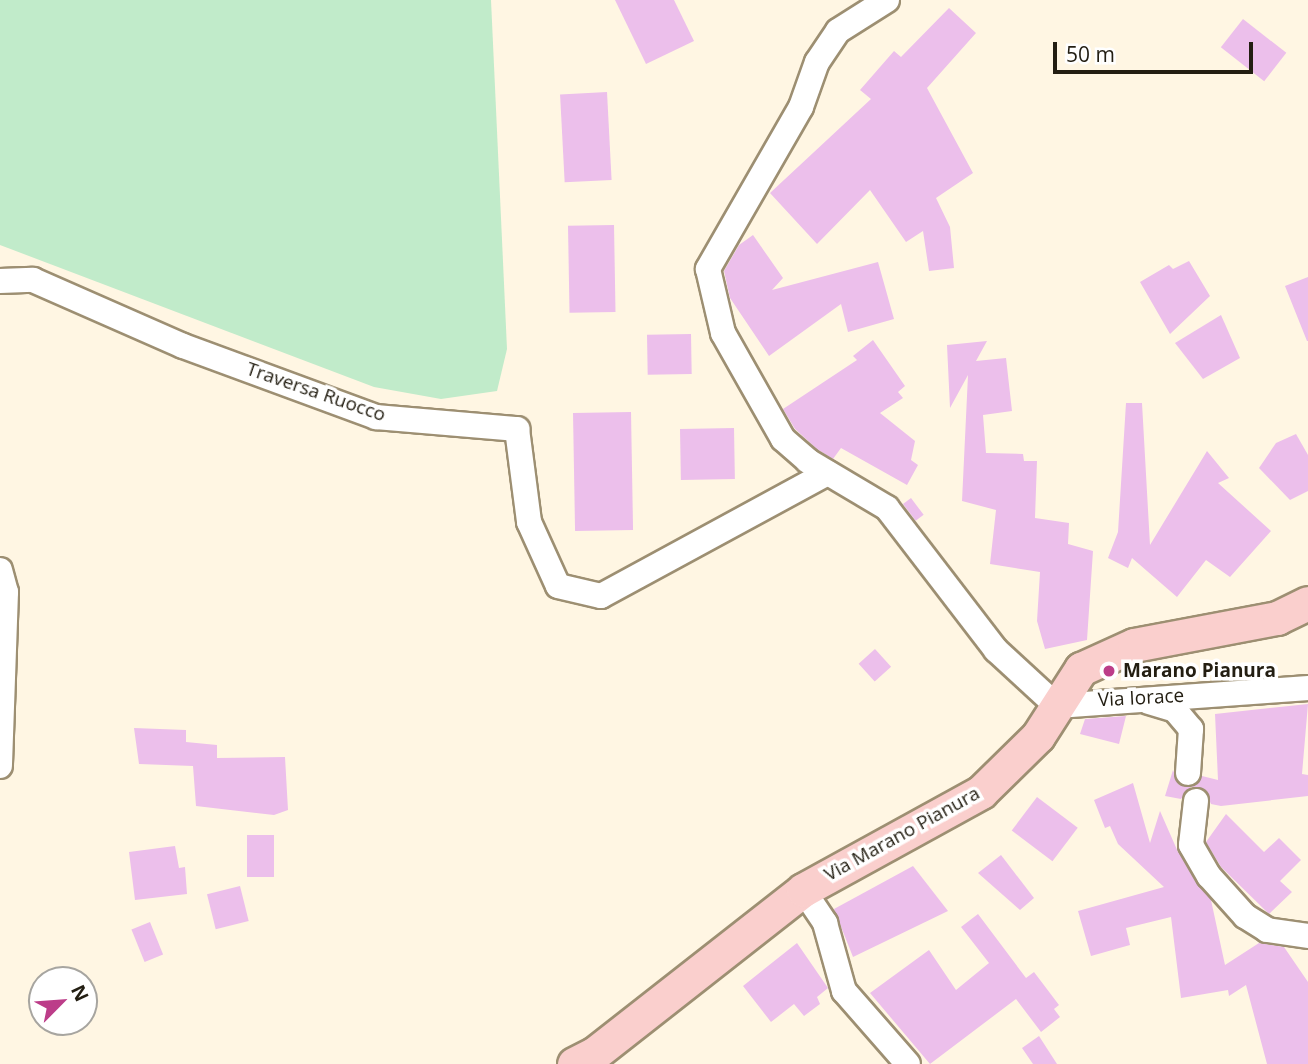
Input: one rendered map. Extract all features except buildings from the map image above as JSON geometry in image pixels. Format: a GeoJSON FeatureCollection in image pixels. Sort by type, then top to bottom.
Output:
{"type":"FeatureCollection","features":[{"type":"Feature","properties":{"kind":"street"},"geometry":{"type":"LineString","coordinates":[[887,0],[838,31],[817,62],[801,107],[708,269],[723,333],[783,439],[828,474],[887,508],[996,650],[1057,706]]}},
{"type":"Feature","properties":{"kind":"street","name":"Traversa Ruocco"},"geometry":{"type":"LineString","coordinates":[[0,281],[33,280],[183,346],[376,416],[517,429],[530,522],[558,586],[601,596],[828,474]]}},
{"type":"Feature","properties":{"kind":"street"},"geometry":{"type":"LineString","coordinates":[[0,570],[6,592],[0,766]]}},
{"type":"Feature","properties":{"kind":"street","name":"Via Marano Pianura"},"geometry":{"type":"LineString","coordinates":[[574,1064],[594,1054],[803,890],[981,792],[1038,736],[1081,669],[1134,645],[1278,618],[1308,603]]}},
{"type":"Feature","properties":{"kind":"street","name":"Via Iorace"},"geometry":{"type":"LineString","coordinates":[[1057,706],[1135,698],[1308,688]]}},
{"type":"Feature","properties":{"kind":"street"},"geometry":{"type":"LineString","coordinates":[[1135,698],[1175,710],[1191,729],[1188,773]]}},
{"type":"Feature","properties":{"kind":"street"},"geometry":{"type":"LineString","coordinates":[[1196,801],[1191,845],[1209,876],[1245,916],[1267,930],[1308,936]]}},
{"type":"Feature","properties":{"kind":"street"},"geometry":{"type":"LineString","coordinates":[[803,890],[825,923],[844,991],[908,1064]]}},
{"type":"Feature","properties":{"kind":"green space"},"geometry":{"type":"Polygon","coordinates":[[[0,0],[491,0],[507,349],[497,391],[441,399],[374,387],[0,245],[0,0]]]}},
{"type":"Feature","properties":{"kind":"place","name":"Marano Pianura"},"geometry":{"type":"Point","coordinates":[1109,671]}}]}
